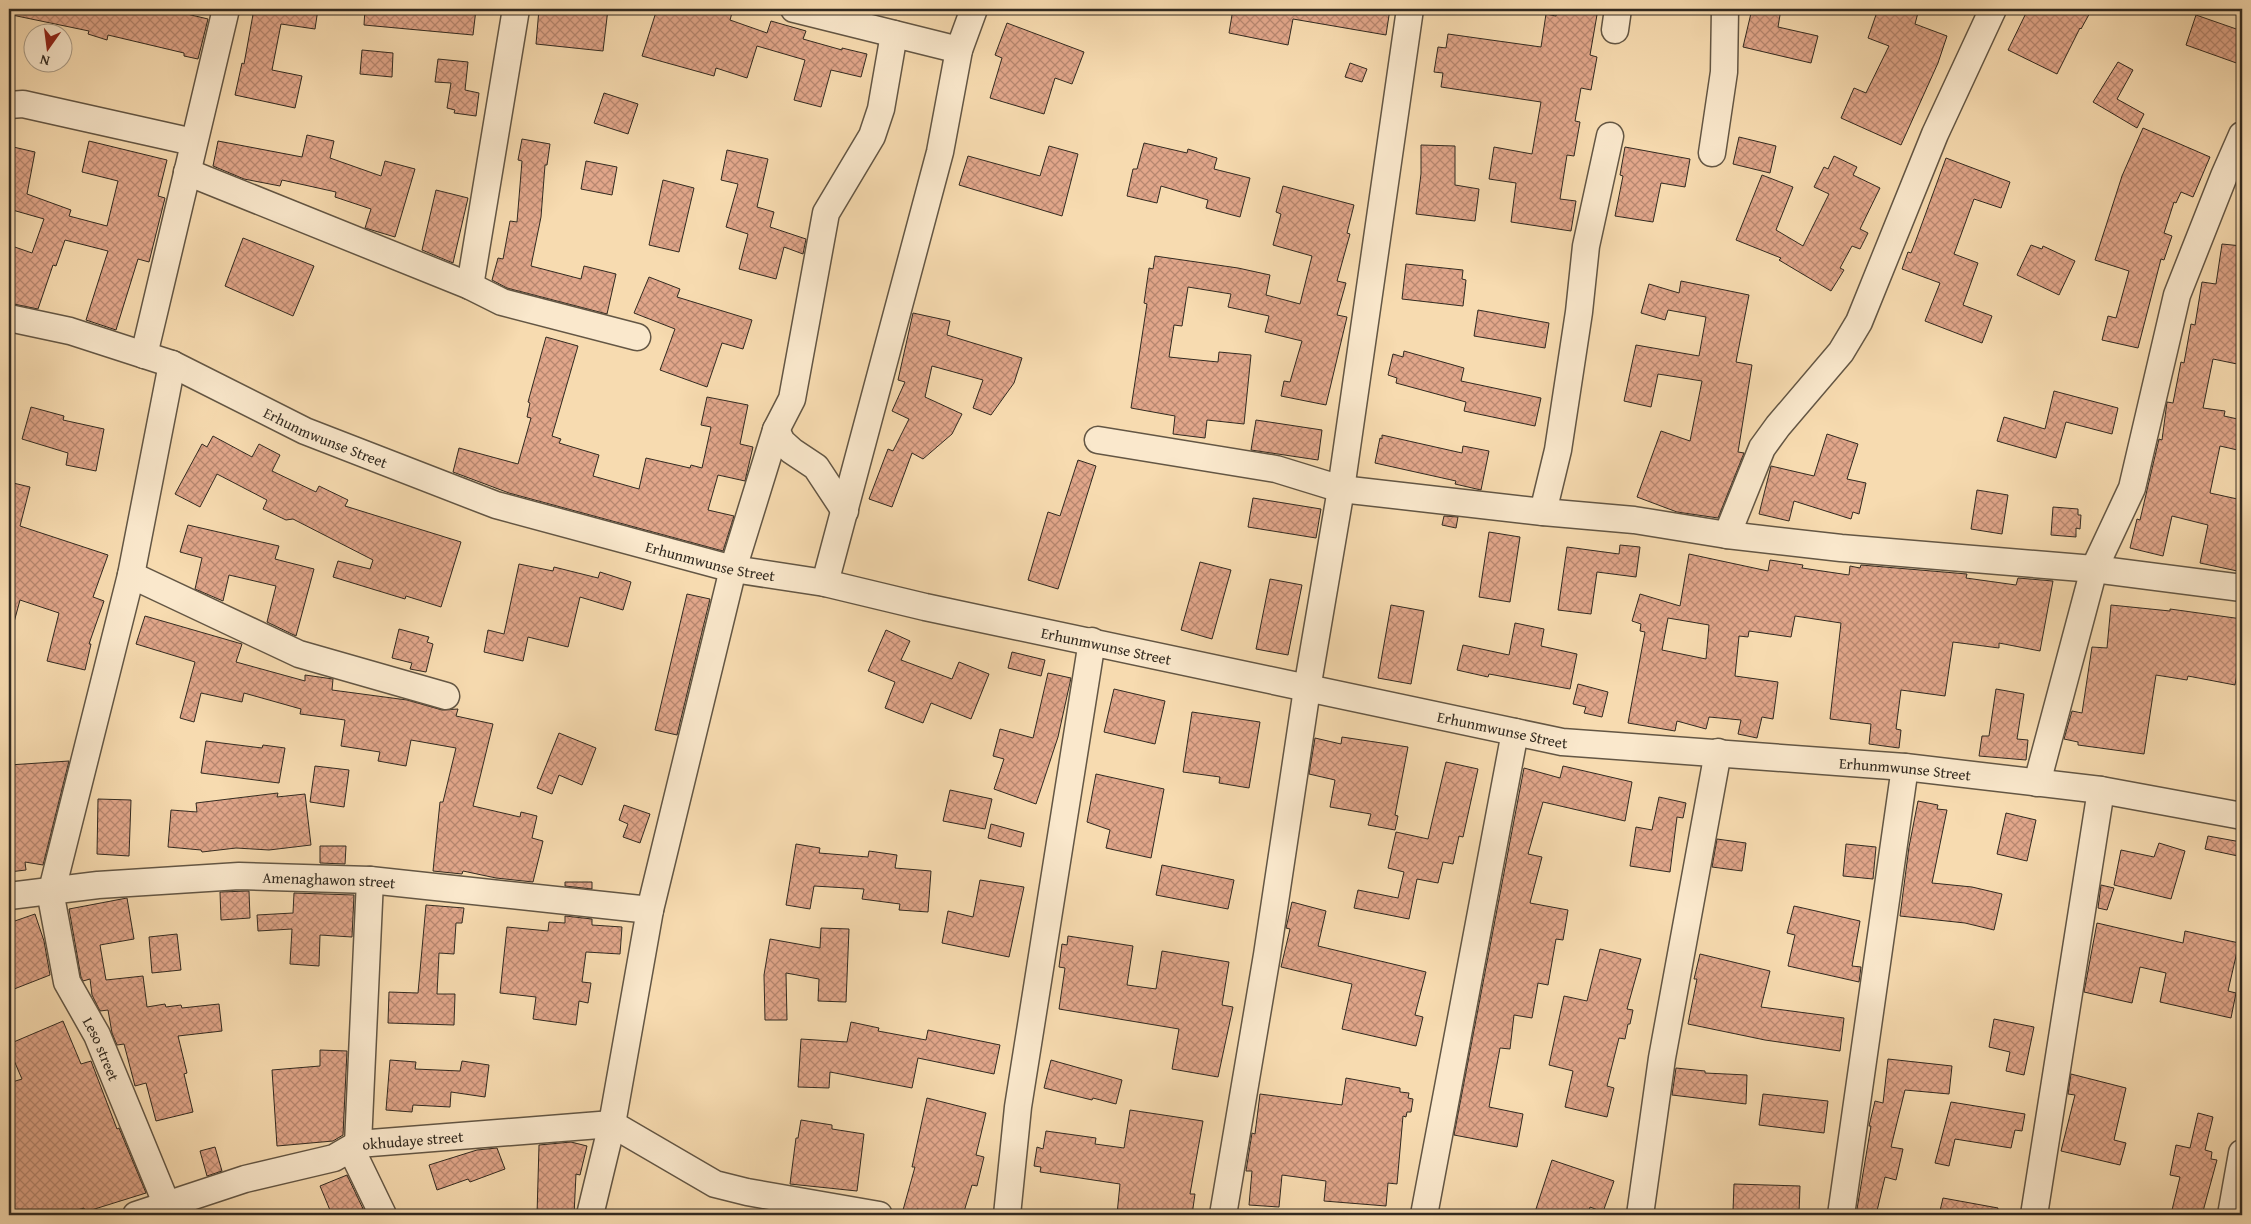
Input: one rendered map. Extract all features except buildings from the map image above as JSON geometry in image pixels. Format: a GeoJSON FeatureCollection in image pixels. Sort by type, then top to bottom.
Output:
{"type":"FeatureCollection","features":[{"type":"Feature","properties":{"kind":"street"},"geometry":{"type":"LineString","coordinates":[[144,355],[226,9]]}},
{"type":"Feature","properties":{"kind":"street"},"geometry":{"type":"LineString","coordinates":[[470,286],[516,9]]}},
{"type":"Feature","properties":{"kind":"street"},"geometry":{"type":"LineString","coordinates":[[794,9],[959,50]]}},
{"type":"Feature","properties":{"kind":"street"},"geometry":{"type":"LineString","coordinates":[[826,583],[940,152],[959,50],[974,9]]}},
{"type":"Feature","properties":{"kind":"street"},"geometry":{"type":"LineString","coordinates":[[1223,1215],[1267,955],[1307,689],[1341,489],[1410,9]]}},
{"type":"Feature","properties":{"kind":"street"},"geometry":{"type":"LineString","coordinates":[[1712,153],[1724,72],[1725,9]]}},
{"type":"Feature","properties":{"kind":"street"},"geometry":{"type":"LineString","coordinates":[[1727,535],[1762,448],[1778,426],[1841,352],[1859,322],[1936,134],[1993,9]]}},
{"type":"Feature","properties":{"kind":"street"},"geometry":{"type":"LineString","coordinates":[[590,1215],[612,1124],[650,910],[733,569],[776,430],[792,399],[826,213],[872,136],[881,109],[894,34]]}},
{"type":"Feature","properties":{"kind":"street"},"geometry":{"type":"LineString","coordinates":[[9,105],[23,104],[194,142]]}},
{"type":"Feature","properties":{"kind":"street"},"geometry":{"type":"LineString","coordinates":[[2037,782],[2094,569],[2132,488],[2177,296],[2242,135]]}},
{"type":"Feature","properties":{"kind":"street"},"geometry":{"type":"LineString","coordinates":[[1543,512],[1558,450],[1579,312],[1586,246],[1610,136]]}},
{"type":"Feature","properties":{"kind":"street"},"geometry":{"type":"LineString","coordinates":[[187,172],[470,286],[502,302],[637,337]]}},
{"type":"Feature","properties":{"kind":"street","name":"Erhunmwunse Street"},"geometry":{"type":"LineString","coordinates":[[9,318],[70,331],[172,364],[305,431],[496,505],[733,569],[826,583],[925,607],[1562,742],[1905,767],[2101,790],[2242,816]]}},
{"type":"Feature","properties":{"kind":"street"},"geometry":{"type":"LineString","coordinates":[[51,891],[131,575],[172,364]]}},
{"type":"Feature","properties":{"kind":"street"},"geometry":{"type":"LineString","coordinates":[[776,430],[782,442],[816,467],[845,511]]}},
{"type":"Feature","properties":{"kind":"street"},"geometry":{"type":"LineString","coordinates":[[1098,440],[1276,469],[1341,489],[1543,512],[1634,520],[1727,535],[1841,548],[2094,569],[2242,588]]}},
{"type":"Feature","properties":{"kind":"street"},"geometry":{"type":"LineString","coordinates":[[131,575],[299,654],[446,696]]}},
{"type":"Feature","properties":{"kind":"street"},"geometry":{"type":"LineString","coordinates":[[1007,1215],[1018,1107],[1092,641]]}},
{"type":"Feature","properties":{"kind":"street"},"geometry":{"type":"LineString","coordinates":[[1424,1215],[1515,732]]}},
{"type":"Feature","properties":{"kind":"street"},"geometry":{"type":"LineString","coordinates":[[1640,1215],[1662,1058],[1718,752]]}},
{"type":"Feature","properties":{"kind":"street"},"geometry":{"type":"LineString","coordinates":[[1841,1215],[1905,767]]}},
{"type":"Feature","properties":{"kind":"street"},"geometry":{"type":"LineString","coordinates":[[2034,1215],[2101,790]]}},
{"type":"Feature","properties":{"kind":"street","name":"Amenaghawon street"},"geometry":{"type":"LineString","coordinates":[[9,896],[98,885],[239,876],[370,880],[650,910]]}},
{"type":"Feature","properties":{"kind":"street"},"geometry":{"type":"LineString","coordinates":[[370,880],[358,1144],[354,1155],[383,1215]]}},
{"type":"Feature","properties":{"kind":"street","name":"Leso street"},"geometry":{"type":"LineString","coordinates":[[51,891],[67,982],[97,1035],[168,1210]]}},
{"type":"Feature","properties":{"kind":"street"},"geometry":{"type":"LineString","coordinates":[[612,1124],[715,1184],[747,1192],[879,1215]]}},
{"type":"Feature","properties":{"kind":"street","name":"okhudaye street"},"geometry":{"type":"LineString","coordinates":[[136,1215],[168,1210],[245,1179],[334,1158],[358,1144],[612,1124]]}},
{"type":"Feature","properties":{"kind":"street"},"geometry":{"type":"LineString","coordinates":[[2232,1215],[2242,1153]]}}]}
